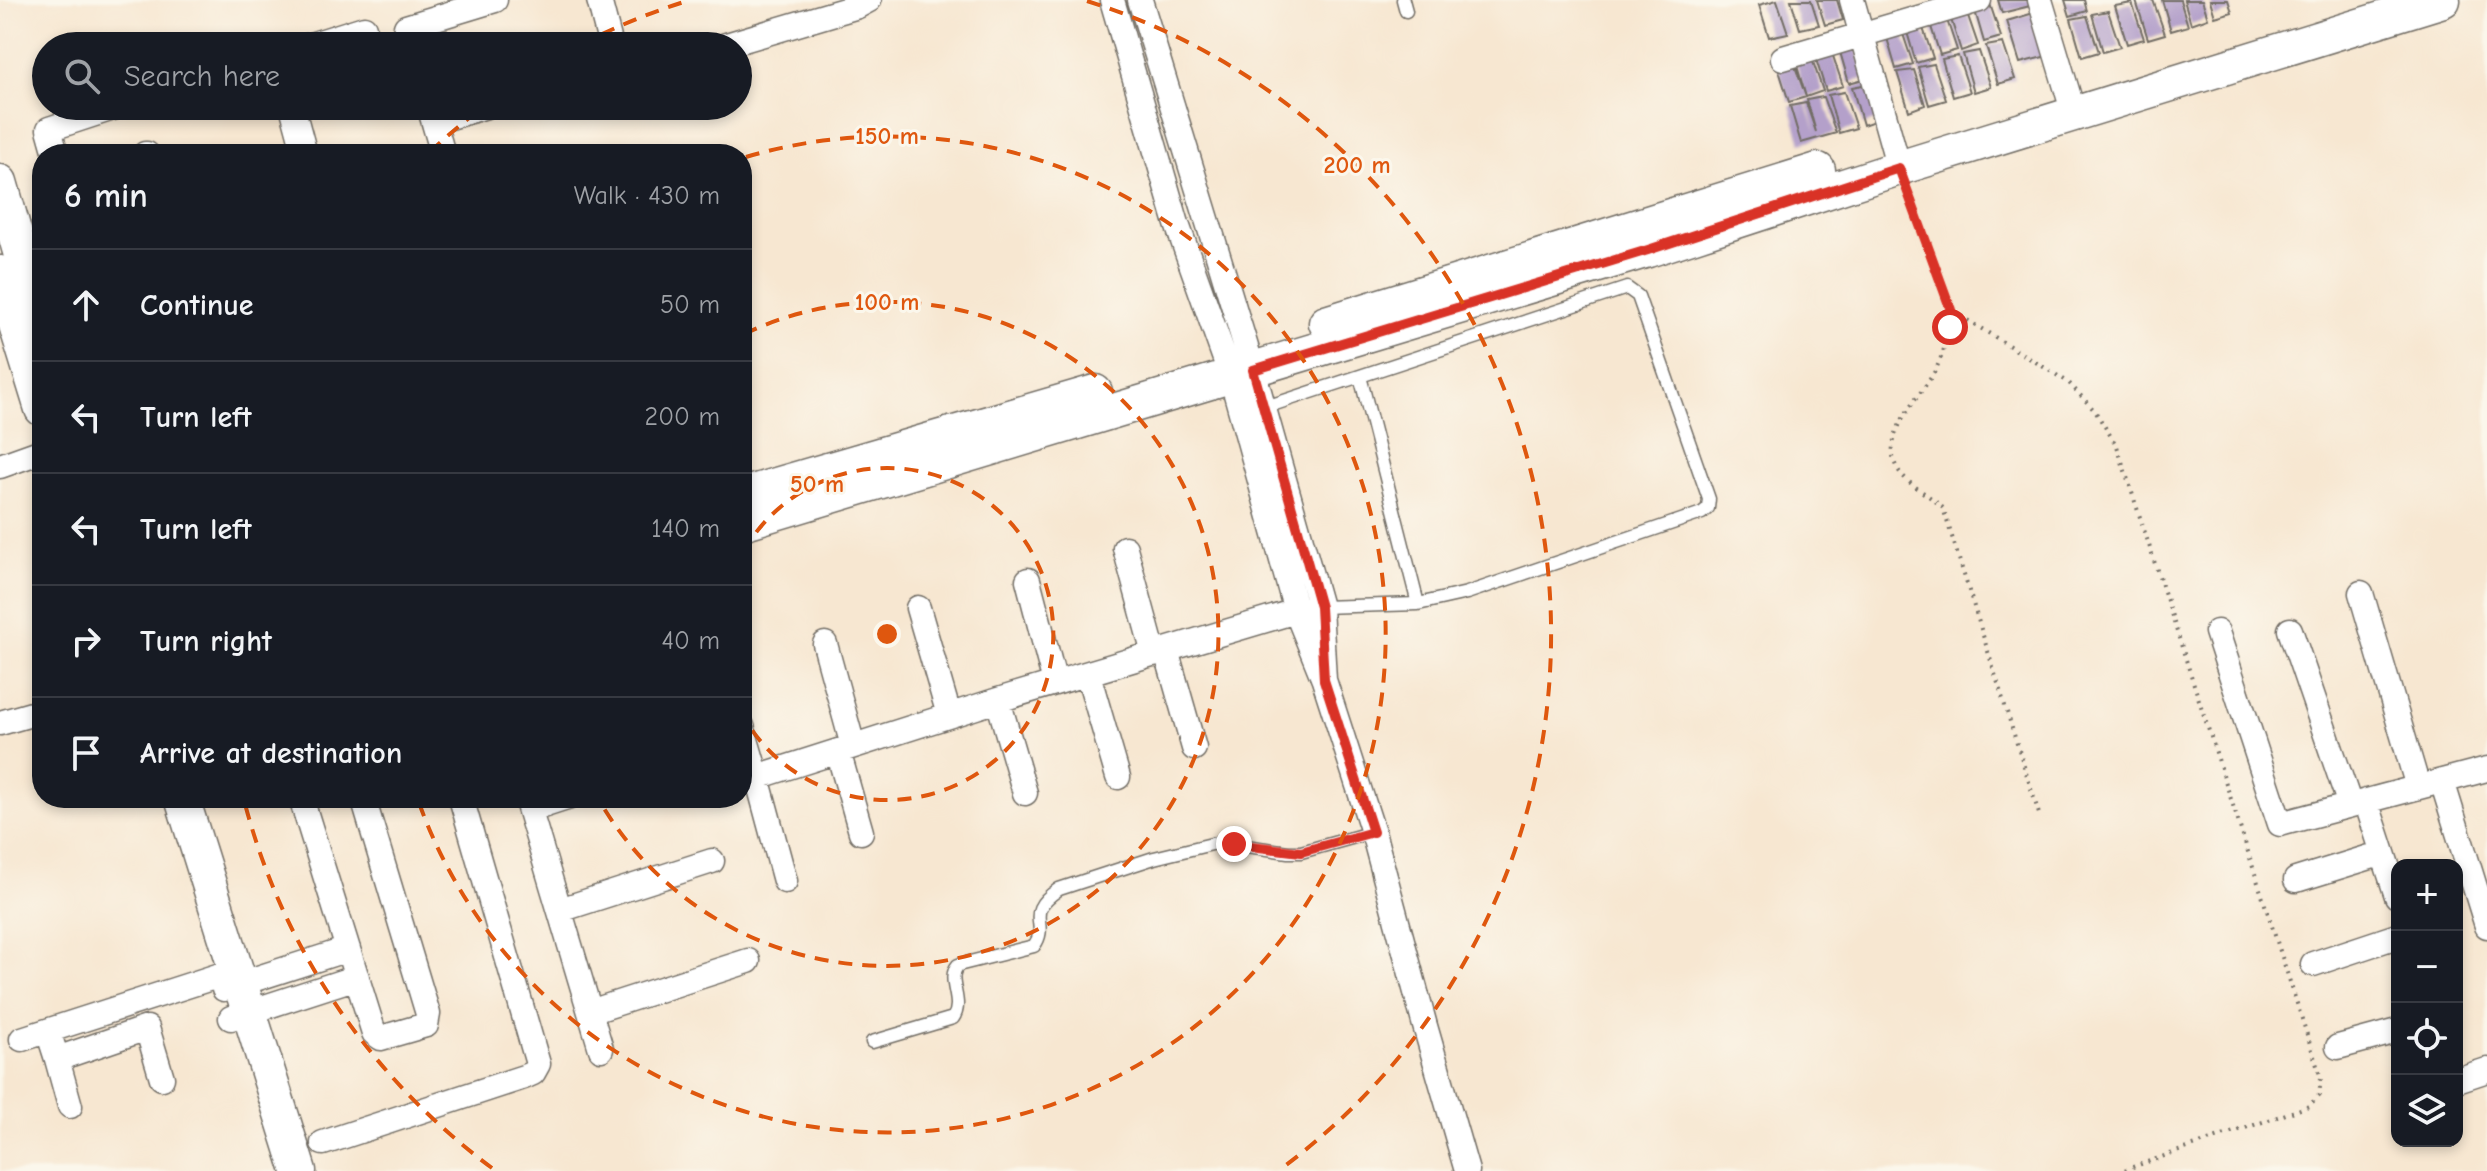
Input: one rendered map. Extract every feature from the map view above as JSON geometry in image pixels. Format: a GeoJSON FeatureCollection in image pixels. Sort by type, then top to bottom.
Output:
{"type":"FeatureCollection","features":[{"type":"Feature","properties":{"kind":"street"},"geometry":{"type":"LineString","coordinates":[[407,32],[406,27],[495,0]]}},
{"type":"Feature","properties":{"kind":"street"},"geometry":{"type":"LineString","coordinates":[[599,0],[607,32]]}},
{"type":"Feature","properties":{"kind":"street"},"geometry":{"type":"LineString","coordinates":[[752,37],[869,0]]}},
{"type":"Feature","properties":{"kind":"street"},"geometry":{"type":"LineString","coordinates":[[1112,0],[1177,224],[1239,362]]}},
{"type":"Feature","properties":{"kind":"street"},"geometry":{"type":"LineString","coordinates":[[1140,0],[1308,609],[1324,680],[1373,832],[1467,1171]]}},
{"type":"Feature","properties":{"kind":"street"},"geometry":{"type":"LineString","coordinates":[[1852,0],[1896,157]]}},
{"type":"Feature","properties":{"kind":"street"},"geometry":{"type":"LineString","coordinates":[[1783,58],[1979,0]]}},
{"type":"Feature","properties":{"kind":"street"},"geometry":{"type":"LineString","coordinates":[[2040,0],[2071,104]]}},
{"type":"Feature","properties":{"kind":"street"},"geometry":{"type":"LineString","coordinates":[[2071,104],[2376,0]]}},
{"type":"Feature","properties":{"kind":"street"},"geometry":{"type":"LineString","coordinates":[[752,492],[1648,250],[1896,157],[2071,104],[2443,0]]}},
{"type":"Feature","properties":{"kind":"street"},"geometry":{"type":"LineString","coordinates":[[351,32],[364,28]]}},
{"type":"Feature","properties":{"kind":"street"},"geometry":{"type":"LineString","coordinates":[[53,144],[49,129],[76,120]]}},
{"type":"Feature","properties":{"kind":"street"},"geometry":{"type":"LineString","coordinates":[[296,120],[302,144]]}},
{"type":"Feature","properties":{"kind":"street"},"geometry":{"type":"LineString","coordinates":[[433,120],[440,144]]}},
{"type":"Feature","properties":{"kind":"street"},"geometry":{"type":"LineString","coordinates":[[0,182],[32,293]]}},
{"type":"Feature","properties":{"kind":"street"},"geometry":{"type":"LineString","coordinates":[[0,273],[32,377]]}},
{"type":"Feature","properties":{"kind":"street"},"geometry":{"type":"LineString","coordinates":[[752,520],[1239,362]]}},
{"type":"Feature","properties":{"kind":"street"},"geometry":{"type":"LineString","coordinates":[[0,466],[32,455]]}},
{"type":"Feature","properties":{"kind":"street"},"geometry":{"type":"LineString","coordinates":[[1125,548],[1194,748]]}},
{"type":"Feature","properties":{"kind":"street"},"geometry":{"type":"LineString","coordinates":[[1028,580],[1055,683]]}},
{"type":"Feature","properties":{"kind":"street"},"geometry":{"type":"LineString","coordinates":[[2361,593],[2418,787]]}},
{"type":"Feature","properties":{"kind":"street"},"geometry":{"type":"LineString","coordinates":[[918,608],[949,715]]}},
{"type":"Feature","properties":{"kind":"street"},"geometry":{"type":"LineString","coordinates":[[757,777],[998,700],[1308,609]]}},
{"type":"Feature","properties":{"kind":"street"},"geometry":{"type":"LineString","coordinates":[[2290,630],[2391,878]]}},
{"type":"Feature","properties":{"kind":"street"},"geometry":{"type":"LineString","coordinates":[[2217,632],[2280,824],[2487,769]]}},
{"type":"Feature","properties":{"kind":"street"},"geometry":{"type":"LineString","coordinates":[[825,644],[861,832]]}},
{"type":"Feature","properties":{"kind":"street"},"geometry":{"type":"LineString","coordinates":[[1088,674],[1118,777]]}},
{"type":"Feature","properties":{"kind":"street"},"geometry":{"type":"LineString","coordinates":[[998,700],[1025,793]]}},
{"type":"Feature","properties":{"kind":"street"},"geometry":{"type":"LineString","coordinates":[[0,723],[32,714]]}},
{"type":"Feature","properties":{"kind":"street"},"geometry":{"type":"LineString","coordinates":[[752,760],[785,881]]}},
{"type":"Feature","properties":{"kind":"street"},"geometry":{"type":"LineString","coordinates":[[2442,781],[2487,926]]}},
{"type":"Feature","properties":{"kind":"street"},"geometry":{"type":"LineString","coordinates":[[164,808],[299,1171]]}},
{"type":"Feature","properties":{"kind":"street"},"geometry":{"type":"LineString","coordinates":[[185,808],[277,1171]]}},
{"type":"Feature","properties":{"kind":"street"},"geometry":{"type":"LineString","coordinates":[[304,808],[376,1037],[381,1038],[426,1025],[428,1014],[366,808]]}},
{"type":"Feature","properties":{"kind":"street"},"geometry":{"type":"LineString","coordinates":[[323,1143],[524,1077],[533,1073],[538,1064],[464,808]]}},
{"type":"Feature","properties":{"kind":"street"},"geometry":{"type":"LineString","coordinates":[[529,808],[601,1049]]}},
{"type":"Feature","properties":{"kind":"street"},"geometry":{"type":"LineString","coordinates":[[2296,880],[2383,853]]}},
{"type":"Feature","properties":{"kind":"street"},"geometry":{"type":"LineString","coordinates":[[560,910],[712,861]]}},
{"type":"Feature","properties":{"kind":"street"},"geometry":{"type":"LineString","coordinates":[[2313,964],[2391,938]]}},
{"type":"Feature","properties":{"kind":"street"},"geometry":{"type":"LineString","coordinates":[[232,992],[348,949]]}},
{"type":"Feature","properties":{"kind":"street"},"geometry":{"type":"LineString","coordinates":[[590,1012],[748,961]]}},
{"type":"Feature","properties":{"kind":"street"},"geometry":{"type":"LineString","coordinates":[[22,1039],[140,1002],[357,977]]}},
{"type":"Feature","properties":{"kind":"street"},"geometry":{"type":"LineString","coordinates":[[140,1002],[162,1078]]}},
{"type":"Feature","properties":{"kind":"street"},"geometry":{"type":"LineString","coordinates":[[57,1059],[147,1028]]}},
{"type":"Feature","properties":{"kind":"street"},"geometry":{"type":"LineString","coordinates":[[48,1031],[70,1106]]}},
{"type":"Feature","properties":{"kind":"street"},"geometry":{"type":"LineString","coordinates":[[2338,1047],[2391,1033]]}},
{"type":"Feature","properties":{"kind":"street"},"geometry":{"type":"LineString","coordinates":[[2463,1078],[2487,1070]]}},
{"type":"Feature","properties":{"kind":"lane"},"geometry":{"type":"LineString","coordinates":[[1253,412],[1627,288],[1638,296],[1709,499],[1708,508],[1702,513],[1467,593],[1418,604],[1308,609]]}},
{"type":"Feature","properties":{"kind":"lane"},"geometry":{"type":"LineString","coordinates":[[1360,376],[1418,604]]}},
{"type":"Feature","properties":{"kind":"lane"},"geometry":{"type":"LineString","coordinates":[[872,1042],[953,1018],[958,1009],[952,974],[954,968],[1034,946],[1039,934],[1038,911],[1046,898],[1059,889],[1154,858],[1216,843],[1301,852],[1373,832]]}},
{"type":"Feature","properties":{"kind":"path"},"geometry":{"type":"LineString","coordinates":[[1896,157],[1951,310],[1943,353],[1935,372],[1911,404],[1899,429],[1893,454],[1896,466],[1904,477],[1943,508],[2039,814]]}},
{"type":"Feature","properties":{"kind":"path"},"geometry":{"type":"LineString","coordinates":[[1951,310],[2068,382],[2095,411],[2117,446],[2321,1078],[2319,1095],[2309,1106],[2121,1171]]}},
{"type":"Feature","properties":{"kind":"building"},"geometry":{"type":"Polygon","coordinates":[[[1777,0],[1788,33],[1769,37],[1759,5],[1777,0]]]}},
{"type":"Feature","properties":{"kind":"building"},"geometry":{"type":"Polygon","coordinates":[[[1791,0],[1811,0],[1819,25],[1800,29],[1791,0]]]}},
{"type":"Feature","properties":{"kind":"building"},"geometry":{"type":"Polygon","coordinates":[[[1817,0],[1837,0],[1843,20],[1825,25],[1817,0]]]}},
{"type":"Feature","properties":{"kind":"building"},"geometry":{"type":"Polygon","coordinates":[[[1998,0],[2032,0],[2034,5],[2002,13],[1998,0]]]}},
{"type":"Feature","properties":{"kind":"building"},"geometry":{"type":"Polygon","coordinates":[[[2065,0],[2084,0],[2087,11],[2070,16],[2065,0]]]}},
{"type":"Feature","properties":{"kind":"building"},"geometry":{"type":"Polygon","coordinates":[[[2153,0],[2165,34],[2148,39],[2136,1],[2153,0]]]}},
{"type":"Feature","properties":{"kind":"building"},"geometry":{"type":"Polygon","coordinates":[[[2162,0],[2180,0],[2188,26],[2171,31],[2162,0]]]}},
{"type":"Feature","properties":{"kind":"building"},"geometry":{"type":"Polygon","coordinates":[[[2184,0],[2202,0],[2208,18],[2191,24],[2184,0]]]}},
{"type":"Feature","properties":{"kind":"building"},"geometry":{"type":"Polygon","coordinates":[[[2210,0],[2228,0],[2232,12],[2215,17],[2210,0]]]}},
{"type":"Feature","properties":{"kind":"building"},"geometry":{"type":"Polygon","coordinates":[[[1989,1],[2001,37],[1984,42],[1973,4],[1989,1]]]}},
{"type":"Feature","properties":{"kind":"building"},"geometry":{"type":"Polygon","coordinates":[[[2132,3],[2144,39],[2127,44],[2115,6],[2132,3]]]}},
{"type":"Feature","properties":{"kind":"building"},"geometry":{"type":"Polygon","coordinates":[[[1966,10],[1978,45],[1961,51],[1949,13],[1966,10]]]}},
{"type":"Feature","properties":{"kind":"building"},"geometry":{"type":"Polygon","coordinates":[[[2108,11],[2120,47],[2103,52],[2092,14],[2108,11]]]}},
{"type":"Feature","properties":{"kind":"building"},"geometry":{"type":"Polygon","coordinates":[[[2037,12],[2051,55],[2020,63],[2007,21],[2037,12]]]}},
{"type":"Feature","properties":{"kind":"building"},"geometry":{"type":"Polygon","coordinates":[[[1945,14],[1957,50],[1940,55],[1928,17],[1945,14]]]}},
{"type":"Feature","properties":{"kind":"building"},"geometry":{"type":"Polygon","coordinates":[[[2087,16],[2099,52],[2082,57],[2071,19],[2087,16]]]}},
{"type":"Feature","properties":{"kind":"building"},"geometry":{"type":"Polygon","coordinates":[[[1921,22],[1933,58],[1916,63],[1905,25],[1921,22]]]}},
{"type":"Feature","properties":{"kind":"building"},"geometry":{"type":"Polygon","coordinates":[[[1901,28],[1913,64],[1896,69],[1885,31],[1901,28]]]}},
{"type":"Feature","properties":{"kind":"building"},"geometry":{"type":"Polygon","coordinates":[[[1854,42],[1867,78],[1849,83],[1838,45],[1854,42]]]}},
{"type":"Feature","properties":{"kind":"building"},"geometry":{"type":"Polygon","coordinates":[[[2003,43],[2015,79],[1998,84],[1986,46],[2003,43]]]}},
{"type":"Feature","properties":{"kind":"building"},"geometry":{"type":"Polygon","coordinates":[[[1831,50],[1843,86],[1826,91],[1814,53],[1831,50]]]}},
{"type":"Feature","properties":{"kind":"building"},"geometry":{"type":"Polygon","coordinates":[[[1979,51],[1991,87],[1974,92],[1963,54],[1979,51]]]}},
{"type":"Feature","properties":{"kind":"building"},"geometry":{"type":"Polygon","coordinates":[[[1811,56],[1823,91],[1806,97],[1795,59],[1811,56]]]}},
{"type":"Feature","properties":{"kind":"building"},"geometry":{"type":"Polygon","coordinates":[[[1958,56],[1970,92],[1953,97],[1942,59],[1958,56]]]}},
{"type":"Feature","properties":{"kind":"building"},"geometry":{"type":"Polygon","coordinates":[[[1793,61],[1806,97],[1789,102],[1777,64],[1793,61]]]}},
{"type":"Feature","properties":{"kind":"building"},"geometry":{"type":"Polygon","coordinates":[[[1934,64],[1946,100],[1929,105],[1918,67],[1934,64]]]}},
{"type":"Feature","properties":{"kind":"building"},"geometry":{"type":"Polygon","coordinates":[[[1914,70],[1925,105],[1909,111],[1897,72],[1914,70]]]}},
{"type":"Feature","properties":{"kind":"building"},"geometry":{"type":"Polygon","coordinates":[[[1868,84],[1880,119],[1863,125],[1852,87],[1868,84]]]}},
{"type":"Feature","properties":{"kind":"building"},"geometry":{"type":"Polygon","coordinates":[[[1844,92],[1856,128],[1839,133],[1828,95],[1844,92]]]}},
{"type":"Feature","properties":{"kind":"building"},"geometry":{"type":"Polygon","coordinates":[[[1823,97],[1836,133],[1801,143],[1790,106],[1806,103],[1816,132],[1807,100],[1823,97]]]}},
{"type":"Feature","properties":{"kind":"route"},"geometry":{"type":"LineString","coordinates":[[1234,844],[1301,852],[1373,832],[1324,680],[1320,607],[1253,370],[1648,250],[1899,168],[1951,310],[1950,327]]}}]}
